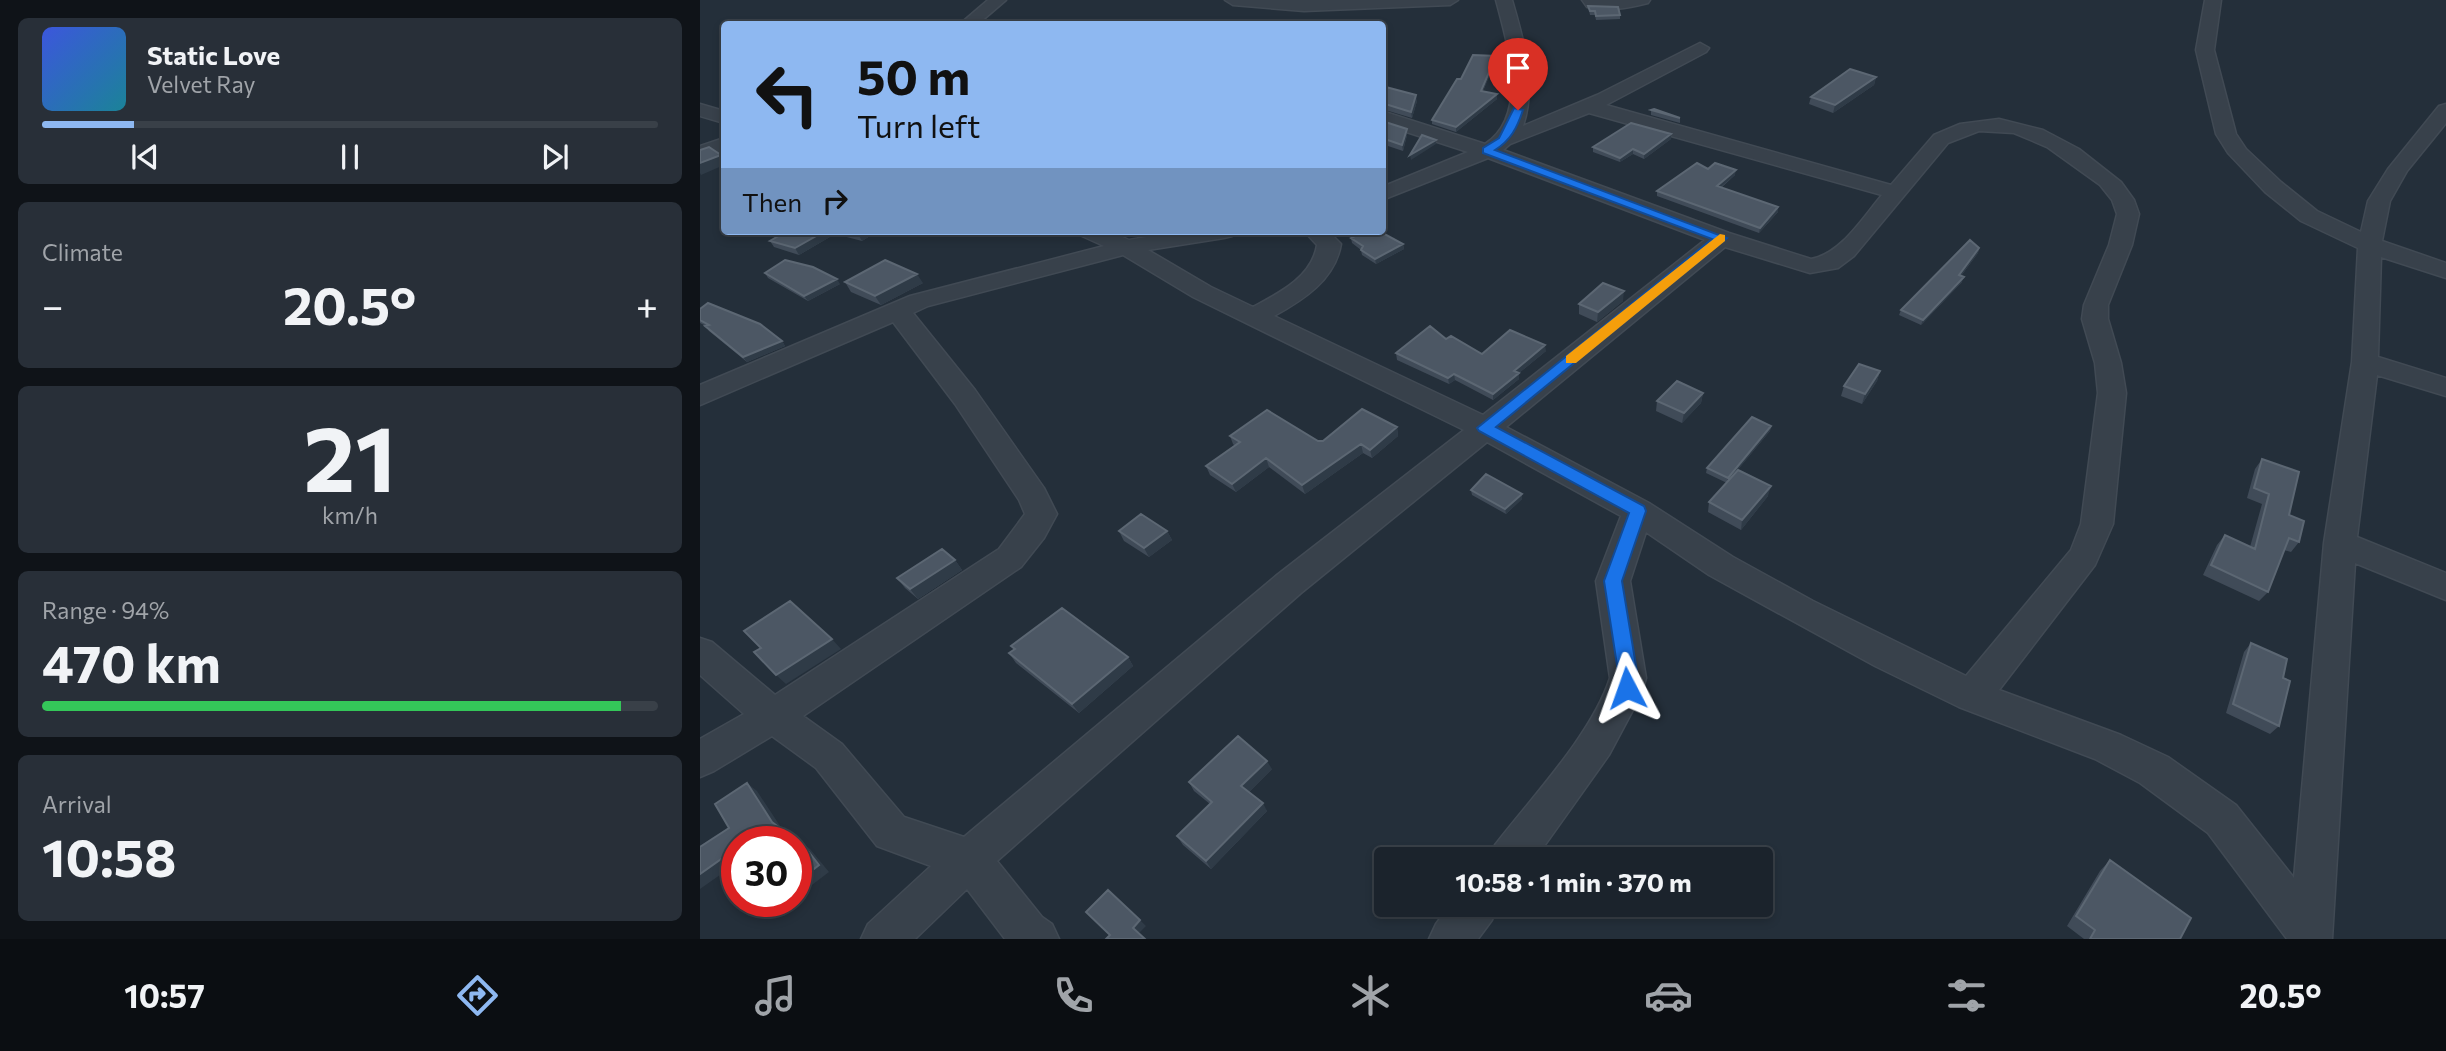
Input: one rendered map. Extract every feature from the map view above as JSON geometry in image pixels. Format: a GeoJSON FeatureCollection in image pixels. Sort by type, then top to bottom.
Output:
{"type":"FeatureCollection","features":[{"type":"Feature","properties":{"kind":"street"},"geometry":{"type":"LineString","coordinates":[[972,21],[998,0]]}},
{"type":"Feature","properties":{"kind":"street"},"geometry":{"type":"LineString","coordinates":[[1233,0],[1304,6],[1450,0]]}},
{"type":"Feature","properties":{"kind":"street"},"geometry":{"type":"LineString","coordinates":[[1495,145],[1513,125],[1518,110],[1520,77],[1517,50],[1504,0]]}},
{"type":"Feature","properties":{"kind":"street"},"geometry":{"type":"LineString","coordinates":[[1590,0],[1592,4],[1602,6],[1642,0]]}},
{"type":"Feature","properties":{"kind":"street"},"geometry":{"type":"LineString","coordinates":[[2213,0],[2205,50],[2226,134],[2238,153],[2273,187],[2309,216],[2370,245],[2446,271]]}},
{"type":"Feature","properties":{"kind":"street"},"geometry":{"type":"LineString","coordinates":[[1386,192],[1591,107],[1650,78],[1700,48]]}},
{"type":"Feature","properties":{"kind":"street"},"geometry":{"type":"LineString","coordinates":[[1591,107],[1897,192]]}},
{"type":"Feature","properties":{"kind":"street"},"geometry":{"type":"LineString","coordinates":[[700,110],[721,116]]}},
{"type":"Feature","properties":{"kind":"street"},"geometry":{"type":"LineString","coordinates":[[2311,937],[2340,543],[2365,362],[2370,245],[2379,201],[2398,169],[2446,110]]}},
{"type":"Feature","properties":{"kind":"street"},"geometry":{"type":"LineString","coordinates":[[1386,118],[1495,145],[1721,238],[1810,267],[1830,263],[1846,251],[1941,139],[1959,128],[1998,126],[2022,129],[2046,137],[2105,177],[2125,203],[2128,226],[2096,305],[2095,319],[2108,363],[2112,393],[2097,524],[2084,556],[1972,696]]}},
{"type":"Feature","properties":{"kind":"street"},"geometry":{"type":"LineString","coordinates":[[700,153],[721,145]]}},
{"type":"Feature","properties":{"kind":"street"},"geometry":{"type":"LineString","coordinates":[[1099,235],[1126,247],[1202,292],[1485,428],[1638,511],[1721,566],[1801,611],[1972,696],[2108,747],[2154,770],[2222,819],[2311,937]]}},
{"type":"Feature","properties":{"kind":"street"},"geometry":{"type":"LineString","coordinates":[[700,396],[897,310],[946,292],[1126,247],[1200,235]]}},
{"type":"Feature","properties":{"kind":"street"},"geometry":{"type":"LineString","coordinates":[[1253,317],[1290,297],[1323,264],[1329,244],[1319,235]]}},
{"type":"Feature","properties":{"kind":"street"},"geometry":{"type":"LineString","coordinates":[[883,939],[969,859],[1289,584],[1721,238]]}},
{"type":"Feature","properties":{"kind":"street"},"geometry":{"type":"LineString","coordinates":[[700,759],[773,716],[1010,558],[1041,514],[1033,496],[965,397],[897,310]]}},
{"type":"Feature","properties":{"kind":"street"},"geometry":{"type":"LineString","coordinates":[[2365,362],[2446,387]]}},
{"type":"Feature","properties":{"kind":"street"},"geometry":{"type":"LineString","coordinates":[[1519,847],[1603,731],[1627,688],[1628,678],[1613,581],[1638,511]]}},
{"type":"Feature","properties":{"kind":"street"},"geometry":{"type":"LineString","coordinates":[[2340,543],[2446,587]]}},
{"type":"Feature","properties":{"kind":"street"},"geometry":{"type":"LineString","coordinates":[[700,653],[773,716],[829,756],[891,832],[969,859],[1027,932],[1037,939]]}},
{"type":"Feature","properties":{"kind":"street"},"geometry":{"type":"LineString","coordinates":[[1451,939],[1468,917]]}},
{"type":"Feature","properties":{"kind":"building"},"geometry":{"type":"Polygon","coordinates":[[[1588,6],[1618,7],[1620,15],[1596,16],[1595,11],[1590,11],[1588,6]]]}},
{"type":"Feature","properties":{"kind":"building"},"geometry":{"type":"Polygon","coordinates":[[[1473,55],[1496,56],[1481,91],[1497,94],[1456,127],[1432,120],[1457,79],[1461,79],[1473,55]]]}},
{"type":"Feature","properties":{"kind":"building"},"geometry":{"type":"Polygon","coordinates":[[[1850,69],[1876,77],[1835,105],[1811,97],[1850,69]]]}},
{"type":"Feature","properties":{"kind":"building"},"geometry":{"type":"Polygon","coordinates":[[[1386,87],[1416,95],[1411,112],[1386,104],[1386,87]]]}},
{"type":"Feature","properties":{"kind":"building"},"geometry":{"type":"Polygon","coordinates":[[[1386,122],[1407,129],[1402,145],[1386,139],[1386,122]]]}},
{"type":"Feature","properties":{"kind":"building"},"geometry":{"type":"Polygon","coordinates":[[[1631,123],[1671,134],[1644,154],[1633,149],[1620,158],[1593,147],[1631,123]]]}},
{"type":"Feature","properties":{"kind":"building"},"geometry":{"type":"Polygon","coordinates":[[[1422,135],[1436,140],[1410,155],[1422,135]]]}},
{"type":"Feature","properties":{"kind":"building"},"geometry":{"type":"Polygon","coordinates":[[[709,147],[721,155],[700,163],[700,150],[709,147]]]}},
{"type":"Feature","properties":{"kind":"building"},"geometry":{"type":"Polygon","coordinates":[[[1697,163],[1708,169],[1715,163],[1736,170],[1717,186],[1778,207],[1760,228],[1657,191],[1697,163]]]}},
{"type":"Feature","properties":{"kind":"building"},"geometry":{"type":"Polygon","coordinates":[[[780,235],[818,235],[795,248],[770,241],[780,235]]]}},
{"type":"Feature","properties":{"kind":"building"},"geometry":{"type":"Polygon","coordinates":[[[1357,235],[1386,235],[1403,244],[1375,259],[1361,250],[1363,246],[1351,238],[1357,235]]]}},
{"type":"Feature","properties":{"kind":"building"},"geometry":{"type":"Polygon","coordinates":[[[1970,240],[1979,248],[1959,275],[1964,277],[1923,320],[1901,310],[1970,240]]]}},
{"type":"Feature","properties":{"kind":"building"},"geometry":{"type":"Polygon","coordinates":[[[785,260],[813,267],[837,279],[804,296],[765,273],[785,260]]]}},
{"type":"Feature","properties":{"kind":"building"},"geometry":{"type":"Polygon","coordinates":[[[885,260],[917,274],[875,296],[845,282],[885,260]]]}},
{"type":"Feature","properties":{"kind":"building"},"geometry":{"type":"Polygon","coordinates":[[[1603,283],[1624,291],[1598,312],[1579,304],[1603,283]]]}},
{"type":"Feature","properties":{"kind":"building"},"geometry":{"type":"Polygon","coordinates":[[[708,303],[760,324],[782,341],[743,357],[700,320],[700,309],[708,303]]]}},
{"type":"Feature","properties":{"kind":"building"},"geometry":{"type":"Polygon","coordinates":[[[1430,326],[1446,339],[1451,336],[1482,354],[1510,330],[1545,345],[1514,371],[1519,373],[1493,394],[1454,374],[1448,378],[1396,353],[1430,326]]]}},
{"type":"Feature","properties":{"kind":"building"},"geometry":{"type":"Polygon","coordinates":[[[1859,364],[1880,371],[1865,394],[1844,386],[1859,364]]]}},
{"type":"Feature","properties":{"kind":"building"},"geometry":{"type":"Polygon","coordinates":[[[1677,381],[1703,393],[1684,413],[1657,401],[1677,381]]]}},
{"type":"Feature","properties":{"kind":"building"},"geometry":{"type":"Polygon","coordinates":[[[1362,409],[1397,427],[1370,450],[1361,444],[1302,485],[1266,458],[1232,484],[1206,466],[1240,442],[1230,436],[1267,410],[1318,441],[1323,441],[1362,409]]]}},
{"type":"Feature","properties":{"kind":"building"},"geometry":{"type":"Polygon","coordinates":[[[1752,417],[1771,426],[1728,478],[1707,468],[1752,417]]]}},
{"type":"Feature","properties":{"kind":"building"},"geometry":{"type":"Polygon","coordinates":[[[2262,459],[2299,472],[2289,515],[2304,521],[2299,542],[2289,538],[2268,592],[2211,565],[2225,535],[2255,549],[2269,494],[2254,488],[2262,459]]]}},
{"type":"Feature","properties":{"kind":"building"},"geometry":{"type":"Polygon","coordinates":[[[1738,470],[1771,486],[1742,520],[1709,502],[1738,470]]]}},
{"type":"Feature","properties":{"kind":"building"},"geometry":{"type":"Polygon","coordinates":[[[1486,474],[1522,494],[1505,509],[1471,490],[1486,474]]]}},
{"type":"Feature","properties":{"kind":"building"},"geometry":{"type":"Polygon","coordinates":[[[1141,514],[1167,531],[1144,548],[1119,531],[1141,514]]]}},
{"type":"Feature","properties":{"kind":"building"},"geometry":{"type":"Polygon","coordinates":[[[942,549],[955,560],[910,589],[897,578],[942,549]]]}},
{"type":"Feature","properties":{"kind":"building"},"geometry":{"type":"Polygon","coordinates":[[[790,601],[832,639],[776,675],[754,652],[761,648],[744,631],[790,601]]]}},
{"type":"Feature","properties":{"kind":"building"},"geometry":{"type":"Polygon","coordinates":[[[1062,608],[1128,657],[1072,704],[1009,653],[1015,649],[1011,646],[1062,608]]]}},
{"type":"Feature","properties":{"kind":"building"},"geometry":{"type":"Polygon","coordinates":[[[2251,643],[2287,659],[2283,678],[2290,681],[2279,726],[2233,704],[2251,643]]]}},
{"type":"Feature","properties":{"kind":"building"},"geometry":{"type":"Polygon","coordinates":[[[1238,736],[1267,761],[1241,786],[1263,803],[1206,861],[1177,836],[1212,802],[1189,782],[1238,736]]]}},
{"type":"Feature","properties":{"kind":"building"},"geometry":{"type":"Polygon","coordinates":[[[747,783],[777,826],[728,826],[715,804],[747,783]]]}},
{"type":"Feature","properties":{"kind":"building"},"geometry":{"type":"Polygon","coordinates":[[[721,833],[721,859],[700,874],[700,847],[721,833]]]}},
{"type":"Feature","properties":{"kind":"building"},"geometry":{"type":"Polygon","coordinates":[[[812,856],[819,865],[812,870],[812,856]]]}},
{"type":"Feature","properties":{"kind":"building"},"geometry":{"type":"Polygon","coordinates":[[[2110,860],[2191,918],[2180,939],[2090,939],[2095,930],[2076,916],[2110,860]]]}},
{"type":"Feature","properties":{"kind":"building"},"geometry":{"type":"Polygon","coordinates":[[[1108,890],[1140,920],[1133,928],[1145,939],[1106,939],[1110,935],[1086,912],[1108,890]]]}},
{"type":"Feature","properties":{"kind":"slow traffic"},"geometry":{"type":"LineString","coordinates":[[1571,360],[1720,238]]}},
{"type":"Feature","properties":{"kind":"route"},"geometry":{"type":"LineString","coordinates":[[1518,110],[1513,125],[1503,140],[1487,151],[1721,238],[1485,428],[1638,511],[1613,581],[1628,678],[1627,688]]}}]}
